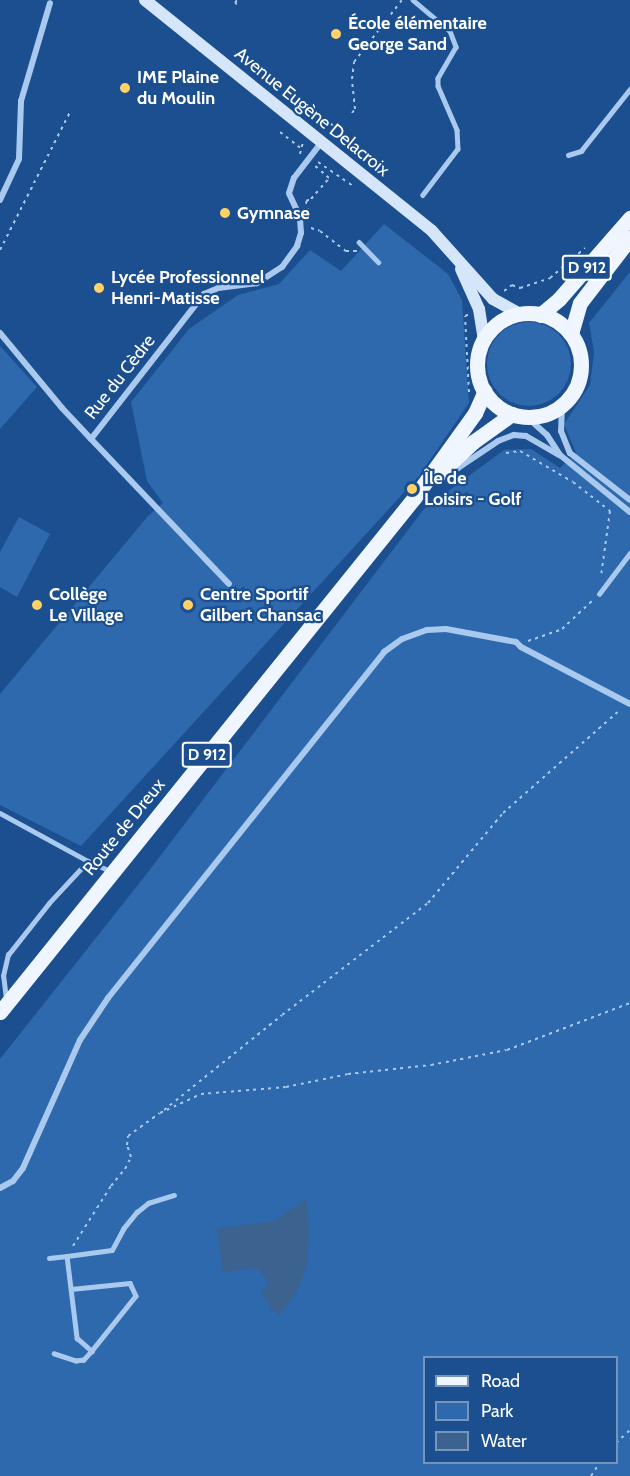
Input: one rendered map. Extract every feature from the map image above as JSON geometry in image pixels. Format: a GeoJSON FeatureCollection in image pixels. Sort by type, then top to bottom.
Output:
{"type":"FeatureCollection","features":[{"type":"Feature","properties":{"kind":"main road","name":"Avenue Eugène Delacroix"},"geometry":{"type":"LineString","coordinates":[[146,0],[432,231],[493,299],[520,314]]}},
{"type":"Feature","properties":{"kind":"main road","name":"D 912"},"geometry":{"type":"LineString","coordinates":[[540,315],[560,299],[630,218]]}},
{"type":"Feature","properties":{"kind":"main road","name":"D 912"},"geometry":{"type":"LineString","coordinates":[[571,334],[580,303],[630,238]]}},
{"type":"Feature","properties":{"kind":"main road","name":"Avenue Eugène Delacroix"},"geometry":{"type":"LineString","coordinates":[[454,254],[479,309],[484,342]]}},
{"type":"Feature","properties":{"kind":"main road"},"geometry":{"type":"LineString","coordinates":[[520,314],[540,315],[557,322],[571,334],[578,346],[580,375],[576,389],[562,405],[552,412],[528,418],[500,408],[485,391],[478,374],[478,357],[484,342],[503,321],[520,314]]}},
{"type":"Feature","properties":{"kind":"main road","name":"Route de Dreux"},"geometry":{"type":"LineString","coordinates":[[3,1008],[414,498],[475,413],[485,391]]}},
{"type":"Feature","properties":{"kind":"main road","name":"Route de Dreux"},"geometry":{"type":"LineString","coordinates":[[414,498],[481,435],[512,414]]}},
{"type":"Feature","properties":{"kind":"street"},"geometry":{"type":"LineString","coordinates":[[0,200],[20,159],[21,100],[50,3]]}},
{"type":"Feature","properties":{"kind":"street"},"geometry":{"type":"LineString","coordinates":[[308,160],[322,142]]}},
{"type":"Feature","properties":{"kind":"street","name":"Rue du Cèdre"},"geometry":{"type":"LineString","coordinates":[[0,333],[62,408],[91,439],[204,294],[226,286],[248,286],[270,276],[282,267],[297,246],[301,233],[300,217],[289,193],[294,178],[308,160]]}},
{"type":"Feature","properties":{"kind":"street"},"geometry":{"type":"LineString","coordinates":[[562,405],[561,431],[570,453],[630,500]]}},
{"type":"Feature","properties":{"kind":"street"},"geometry":{"type":"LineString","coordinates":[[528,418],[547,435],[560,455]]}},
{"type":"Feature","properties":{"kind":"street"},"geometry":{"type":"LineString","coordinates":[[446,469],[458,468],[498,441],[514,435],[526,435],[560,455],[630,512]]}},
{"type":"Feature","properties":{"kind":"street"},"geometry":{"type":"LineString","coordinates":[[91,439],[229,584]]}},
{"type":"Feature","properties":{"kind":"street"},"geometry":{"type":"LineString","coordinates":[[0,1188],[13,1181],[23,1168],[80,1040],[108,998],[384,652],[402,639],[427,630],[446,629],[516,642],[629,704]]}},
{"type":"Feature","properties":{"kind":"lane"},"geometry":{"type":"LineString","coordinates":[[412,0],[450,31],[456,47],[438,78],[438,86],[457,130],[458,148],[423,195]]}},
{"type":"Feature","properties":{"kind":"lane"},"geometry":{"type":"LineString","coordinates":[[568,155],[581,151],[630,89]]}},
{"type":"Feature","properties":{"kind":"lane"},"geometry":{"type":"LineString","coordinates":[[359,242],[378,262]]}},
{"type":"Feature","properties":{"kind":"lane"},"geometry":{"type":"LineString","coordinates":[[599,594],[630,553]]}},
{"type":"Feature","properties":{"kind":"lane"},"geometry":{"type":"LineString","coordinates":[[0,813],[88,861],[113,872]]}},
{"type":"Feature","properties":{"kind":"lane"},"geometry":{"type":"LineString","coordinates":[[3,1008],[3,976],[8,955],[88,861]]}},
{"type":"Feature","properties":{"kind":"lane"},"geometry":{"type":"LineString","coordinates":[[50,1258],[112,1250],[123,1229],[137,1212],[148,1203],[174,1195]]}},
{"type":"Feature","properties":{"kind":"lane"},"geometry":{"type":"LineString","coordinates":[[67,1256],[76,1338],[92,1351]]}},
{"type":"Feature","properties":{"kind":"lane"},"geometry":{"type":"LineString","coordinates":[[54,1354],[76,1361],[84,1360],[136,1296],[130,1283],[71,1289]]}},
{"type":"Feature","properties":{"kind":"path"},"geometry":{"type":"LineString","coordinates":[[352,113],[354,62],[402,0]]}},
{"type":"Feature","properties":{"kind":"path"},"geometry":{"type":"LineString","coordinates":[[0,250],[71,111]]}},
{"type":"Feature","properties":{"kind":"path"},"geometry":{"type":"LineString","coordinates":[[309,216],[306,201],[311,199],[329,178],[300,153],[303,142],[300,138],[314,122],[322,123],[325,119],[342,134],[342,142],[346,145]]}},
{"type":"Feature","properties":{"kind":"path"},"geometry":{"type":"LineString","coordinates":[[311,235],[311,228],[315,229],[346,251],[356,250],[361,254]]}},
{"type":"Feature","properties":{"kind":"path"},"geometry":{"type":"LineString","coordinates":[[512,285],[520,288],[550,278],[586,247]]}},
{"type":"Feature","properties":{"kind":"path"},"geometry":{"type":"LineString","coordinates":[[469,396],[465,316],[479,309]]}},
{"type":"Feature","properties":{"kind":"path"},"geometry":{"type":"LineString","coordinates":[[506,453],[520,451],[573,482],[610,511],[599,594],[562,629],[531,641],[516,642]]}},
{"type":"Feature","properties":{"kind":"path"},"geometry":{"type":"LineString","coordinates":[[67,1256],[111,1186],[125,1169],[131,1157],[127,1145],[128,1136],[428,903],[503,813],[580,749],[629,704]]}},
{"type":"Feature","properties":{"kind":"path"},"geometry":{"type":"LineString","coordinates":[[160,1113],[201,1094],[286,1087],[348,1074],[431,1065],[507,1050],[630,1003]]}},
{"type":"Feature","properties":{"kind":"path"},"geometry":{"type":"LineString","coordinates":[[618,1441],[630,1430]]}},
{"type":"Feature","properties":{"kind":"green space","name":"Centre Sportif Gilbert Chansac"},"geometry":{"type":"Polygon","coordinates":[[[384,224],[448,274],[462,300],[469,403],[419,476],[81,846],[0,805],[0,694],[148,516],[163,503],[147,481],[131,402],[189,329],[238,295],[279,284],[310,250],[341,271],[384,224]]]}},
{"type":"Feature","properties":{"kind":"green space"},"geometry":{"type":"Polygon","coordinates":[[[630,272],[630,1476],[0,1476],[0,1059],[145,876],[424,509],[504,450],[531,449],[560,468],[576,453],[564,424],[590,385],[594,352],[589,323],[630,272]]]}},
{"type":"Feature","properties":{"kind":"green space"},"geometry":{"type":"Polygon","coordinates":[[[529,322],[545,325],[559,334],[568,348],[571,364],[568,380],[559,394],[545,403],[529,406],[513,403],[499,394],[490,380],[487,364],[490,348],[499,334],[513,325],[529,322]]]}},
{"type":"Feature","properties":{"kind":"green space"},"geometry":{"type":"Polygon","coordinates":[[[0,346],[37,387],[0,429],[0,346]]]}},
{"type":"Feature","properties":{"kind":"green space"},"geometry":{"type":"Polygon","coordinates":[[[19,517],[50,534],[17,597],[0,587],[0,552],[19,517]]]}},
{"type":"Feature","properties":{"kind":"water"},"geometry":{"type":"Polygon","coordinates":[[[306,1199],[309,1228],[307,1265],[296,1293],[279,1315],[269,1308],[271,1305],[264,1299],[262,1291],[268,1284],[266,1278],[256,1268],[223,1272],[217,1228],[274,1221],[306,1199]]]}},
{"type":"Feature","properties":{"kind":"place","name":"École élémentaire George Sand"},"geometry":{"type":"Point","coordinates":[336,34]}},
{"type":"Feature","properties":{"kind":"place","name":"IME Plaine du Moulin"},"geometry":{"type":"Point","coordinates":[125,88]}},
{"type":"Feature","properties":{"kind":"place","name":"Gymnase"},"geometry":{"type":"Point","coordinates":[225,213]}},
{"type":"Feature","properties":{"kind":"place","name":"Lycée Professionnel Henri-Matisse"},"geometry":{"type":"Point","coordinates":[99,288]}},
{"type":"Feature","properties":{"kind":"place","name":"Île de Loisirs - Golf"},"geometry":{"type":"Point","coordinates":[412,489]}},
{"type":"Feature","properties":{"kind":"place","name":"Collège Le Village"},"geometry":{"type":"Point","coordinates":[37,605]}},
{"type":"Feature","properties":{"kind":"place","name":"Centre Sportif Gilbert Chansac"},"geometry":{"type":"Point","coordinates":[188,605]}}]}
